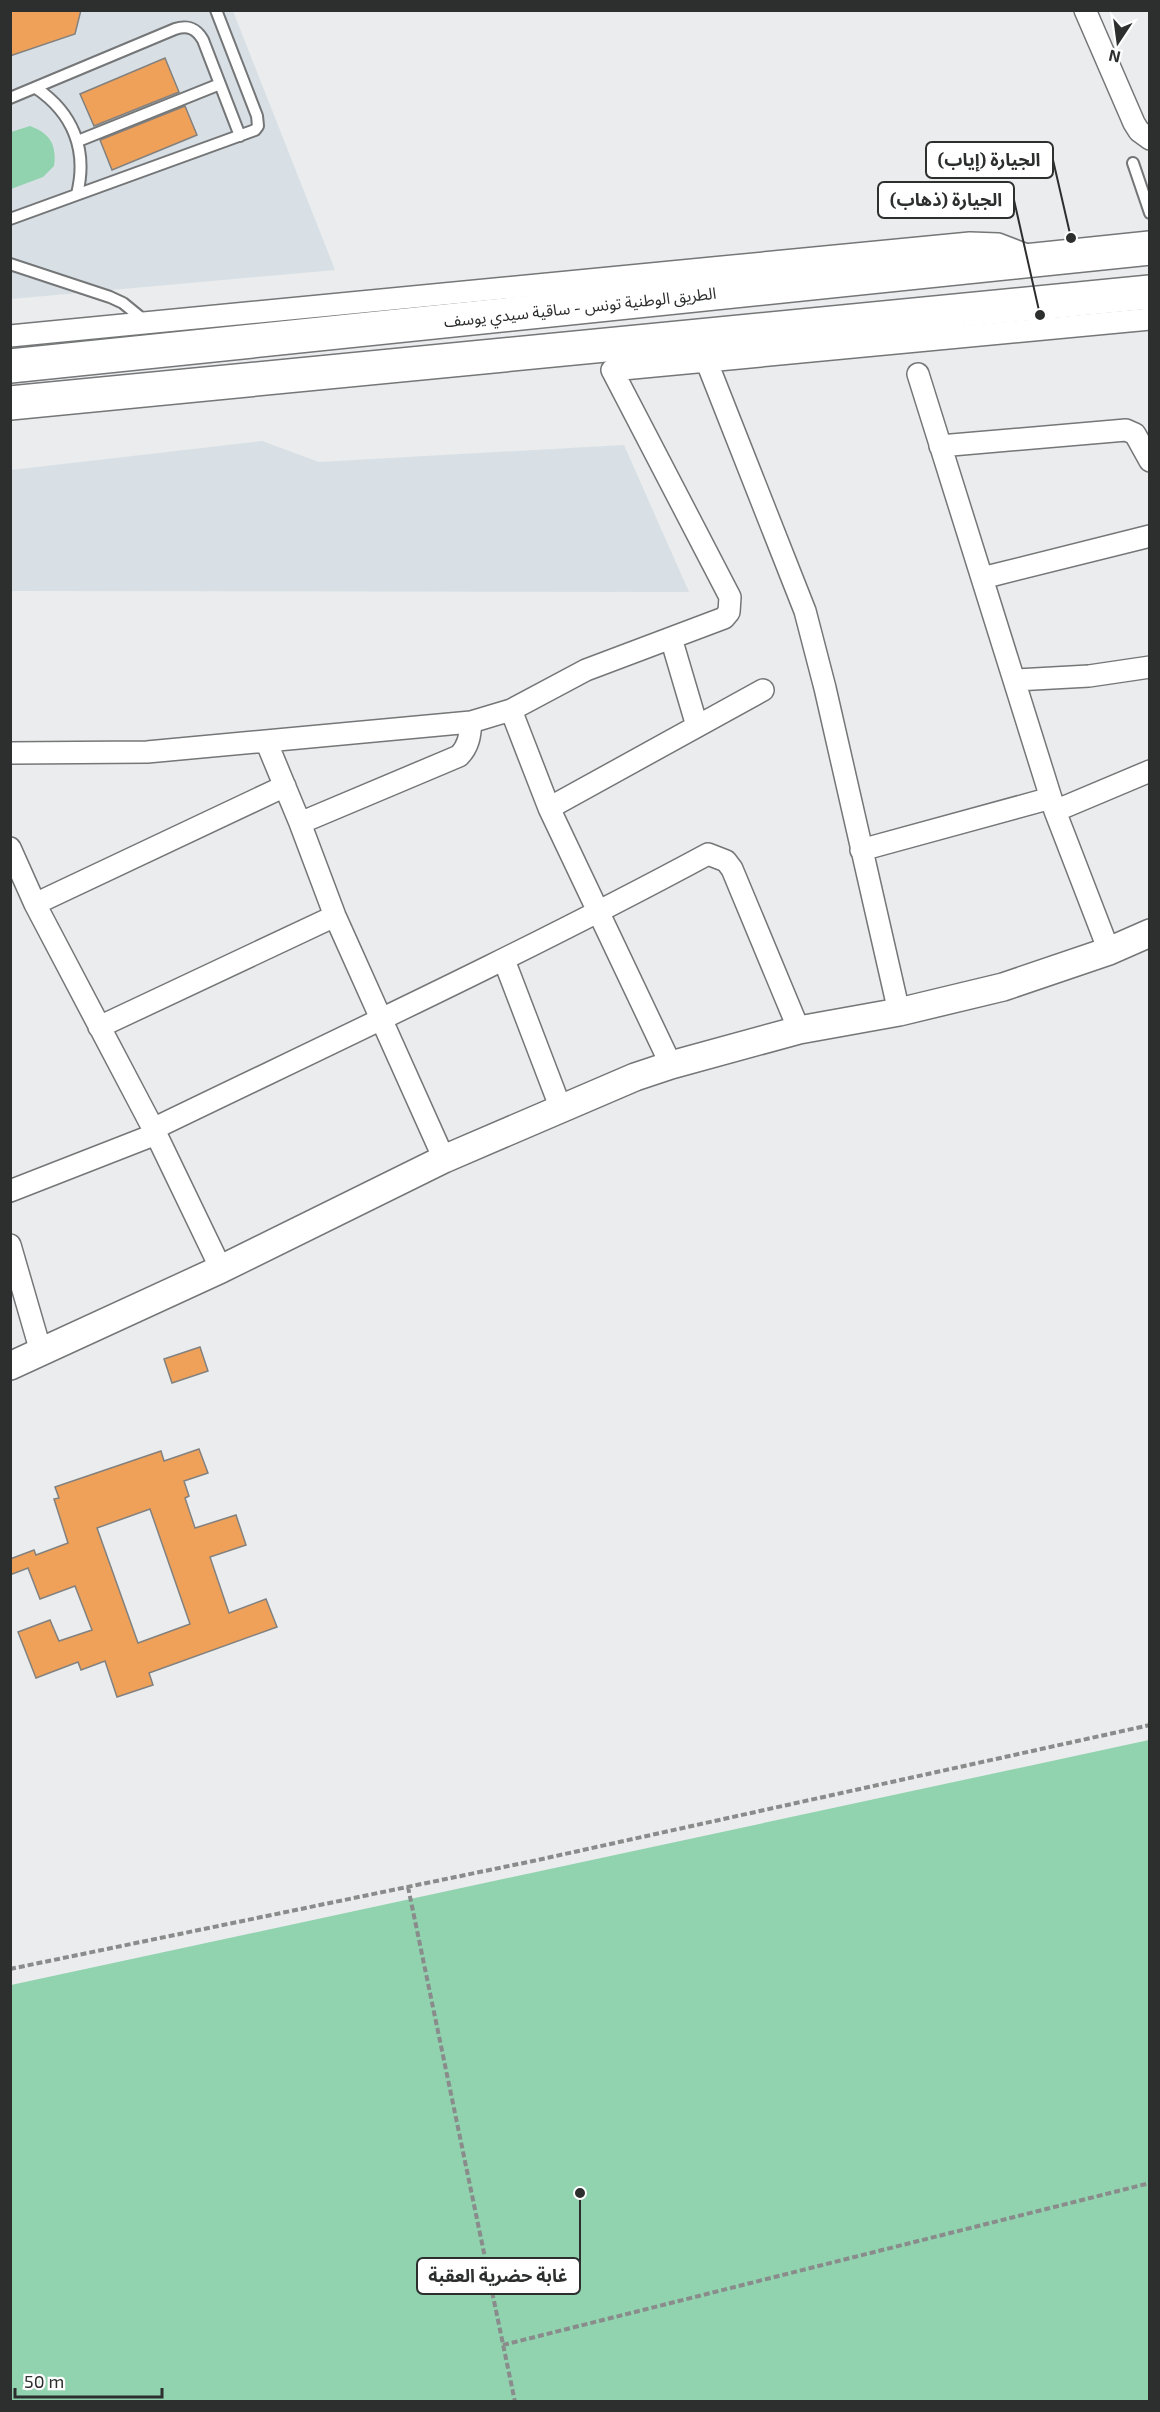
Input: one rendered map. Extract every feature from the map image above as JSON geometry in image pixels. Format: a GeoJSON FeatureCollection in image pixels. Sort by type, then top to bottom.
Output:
{"type":"FeatureCollection","features":[{"type":"Feature","properties":{"kind":"highway","name":"الطريق الوطنية تونس - ساقية سيدي يوسف"},"geometry":{"type":"LineString","coordinates":[[10,366],[1149,248]]}},
{"type":"Feature","properties":{"kind":"highway"},"geometry":{"type":"LineString","coordinates":[[10,403],[1149,292]]}},
{"type":"Feature","properties":{"kind":"street"},"geometry":{"type":"LineString","coordinates":[[1085,10],[1134,123],[1139,131],[1149,139]]}},
{"type":"Feature","properties":{"kind":"street"},"geometry":{"type":"LineString","coordinates":[[10,336],[146,321],[970,243],[998,244],[1038,260]]}},
{"type":"Feature","properties":{"kind":"street"},"geometry":{"type":"LineString","coordinates":[[10,753],[147,752],[471,722],[511,710],[586,670],[724,618],[729,612],[730,597],[612,370],[1149,319]]}},
{"type":"Feature","properties":{"kind":"street"},"geometry":{"type":"LineString","coordinates":[[706,360],[805,611],[825,688],[899,1012]]}},
{"type":"Feature","properties":{"kind":"street"},"geometry":{"type":"LineString","coordinates":[[918,374],[1053,805],[1109,951]]}},
{"type":"Feature","properties":{"kind":"street"},"geometry":{"type":"LineString","coordinates":[[940,446],[1126,430],[1135,434],[1149,461]]}},
{"type":"Feature","properties":{"kind":"street"},"geometry":{"type":"LineString","coordinates":[[982,578],[1149,536]]}},
{"type":"Feature","properties":{"kind":"street"},"geometry":{"type":"LineString","coordinates":[[671,638],[697,726]]}},
{"type":"Feature","properties":{"kind":"street"},"geometry":{"type":"LineString","coordinates":[[1014,680],[1089,676],[1149,667]]}},
{"type":"Feature","properties":{"kind":"street"},"geometry":{"type":"LineString","coordinates":[[549,808],[763,690]]}},
{"type":"Feature","properties":{"kind":"street"},"geometry":{"type":"LineString","coordinates":[[511,710],[549,808],[670,1065]]}},
{"type":"Feature","properties":{"kind":"street"},"geometry":{"type":"LineString","coordinates":[[300,823],[459,756],[465,750],[470,737],[471,722]]}},
{"type":"Feature","properties":{"kind":"street"},"geometry":{"type":"LineString","coordinates":[[266,741],[335,915],[444,1159]]}},
{"type":"Feature","properties":{"kind":"street"},"geometry":{"type":"LineString","coordinates":[[861,850],[1053,805],[1149,771]]}},
{"type":"Feature","properties":{"kind":"street"},"geometry":{"type":"LineString","coordinates":[[35,904],[285,786]]}},
{"type":"Feature","properties":{"kind":"street"},"geometry":{"type":"LineString","coordinates":[[10,848],[35,904],[155,1131],[221,1269]]}},
{"type":"Feature","properties":{"kind":"street"},"geometry":{"type":"LineString","coordinates":[[10,1191],[155,1131],[599,913],[708,854],[726,861],[732,869],[799,1030]]}},
{"type":"Feature","properties":{"kind":"street"},"geometry":{"type":"LineString","coordinates":[[99,1027],[335,915]]}},
{"type":"Feature","properties":{"kind":"street"},"geometry":{"type":"LineString","coordinates":[[10,1366],[221,1269],[444,1159],[635,1077],[670,1065],[799,1030],[899,1012],[1003,987],[1109,951],[1149,933]]}},
{"type":"Feature","properties":{"kind":"street"},"geometry":{"type":"LineString","coordinates":[[504,960],[561,1109]]}},
{"type":"Feature","properties":{"kind":"street"},"geometry":{"type":"LineString","coordinates":[[10,1245],[41,1352]]}},
{"type":"Feature","properties":{"kind":"lane"},"geometry":{"type":"LineString","coordinates":[[10,219],[255,130],[258,121],[216,10]]}},
{"type":"Feature","properties":{"kind":"lane"},"geometry":{"type":"LineString","coordinates":[[10,98],[183,27],[192,28],[199,33],[240,136]]}},
{"type":"Feature","properties":{"kind":"lane"},"geometry":{"type":"LineString","coordinates":[[78,141],[220,84]]}},
{"type":"Feature","properties":{"kind":"lane"},"geometry":{"type":"LineString","coordinates":[[36,88],[48,96],[66,116],[78,141],[82,168],[77,194]]}},
{"type":"Feature","properties":{"kind":"lane"},"geometry":{"type":"LineString","coordinates":[[1133,163],[1149,213]]}},
{"type":"Feature","properties":{"kind":"lane"},"geometry":{"type":"LineString","coordinates":[[10,264],[110,297],[123,303],[146,321]]}},
{"type":"Feature","properties":{"kind":"path"},"geometry":{"type":"LineString","coordinates":[[10,1969],[408,1887],[1149,1725]]}},
{"type":"Feature","properties":{"kind":"path"},"geometry":{"type":"LineString","coordinates":[[408,1887],[515,2402]]}},
{"type":"Feature","properties":{"kind":"path"},"geometry":{"type":"LineString","coordinates":[[503,2345],[1149,2184]]}},
{"type":"Feature","properties":{"kind":"shaded area"},"geometry":{"type":"Polygon","coordinates":[[[11,11],[233,11],[335,270],[11,299],[11,11]]]}},
{"type":"Feature","properties":{"kind":"shaded area"},"geometry":{"type":"Polygon","coordinates":[[[262,441],[319,462],[624,445],[689,592],[11,591],[11,470],[262,441]]]}},
{"type":"Feature","properties":{"kind":"green space"},"geometry":{"type":"Polygon","coordinates":[[[30,126],[43,132],[51,141],[55,159],[54,166],[43,177],[11,189],[11,132],[30,126]]]}},
{"type":"Feature","properties":{"kind":"green space"},"geometry":{"type":"Polygon","coordinates":[[[1149,1740],[1149,2401],[11,2401],[11,1985],[1149,1740]]]}},
{"type":"Feature","properties":{"kind":"building"},"geometry":{"type":"Polygon","coordinates":[[[10,10],[81,10],[75,34],[10,56],[10,10]]]}},
{"type":"Feature","properties":{"kind":"building"},"geometry":{"type":"Polygon","coordinates":[[[165,58],[179,92],[94,126],[80,94],[165,58]]]}},
{"type":"Feature","properties":{"kind":"building"},"geometry":{"type":"Polygon","coordinates":[[[185,106],[197,135],[112,170],[100,140],[185,106]]]}},
{"type":"Feature","properties":{"kind":"building"},"geometry":{"type":"Polygon","coordinates":[[[200,1347],[208,1371],[172,1383],[164,1359],[200,1347]]]}},
{"type":"Feature","properties":{"kind":"building"},"geometry":{"type":"Polygon","coordinates":[[[199,1449],[208,1473],[184,1481],[189,1496],[185,1498],[195,1528],[236,1515],[246,1545],[210,1557],[229,1613],[266,1599],[277,1627],[149,1673],[153,1685],[117,1697],[105,1661],[81,1670],[78,1662],[36,1678],[18,1632],[50,1620],[59,1641],[92,1630],[75,1586],[40,1599],[28,1568],[10,1575],[10,1559],[34,1550],[36,1555],[68,1543],[54,1499],[59,1498],[55,1487],[161,1451],[164,1461],[199,1449]],[[150,1509],[97,1528],[138,1643],[190,1624],[150,1509]]]}},
{"type":"Feature","properties":{"kind":"place","name":"الجيارة (إياب)"},"geometry":{"type":"Point","coordinates":[1071,238]}},
{"type":"Feature","properties":{"kind":"place","name":"الجيارة (ذهاب)"},"geometry":{"type":"Point","coordinates":[1040,315]}},
{"type":"Feature","properties":{"kind":"place","name":"غابة حضرية العقبة"},"geometry":{"type":"Point","coordinates":[580,2193]}}]}
